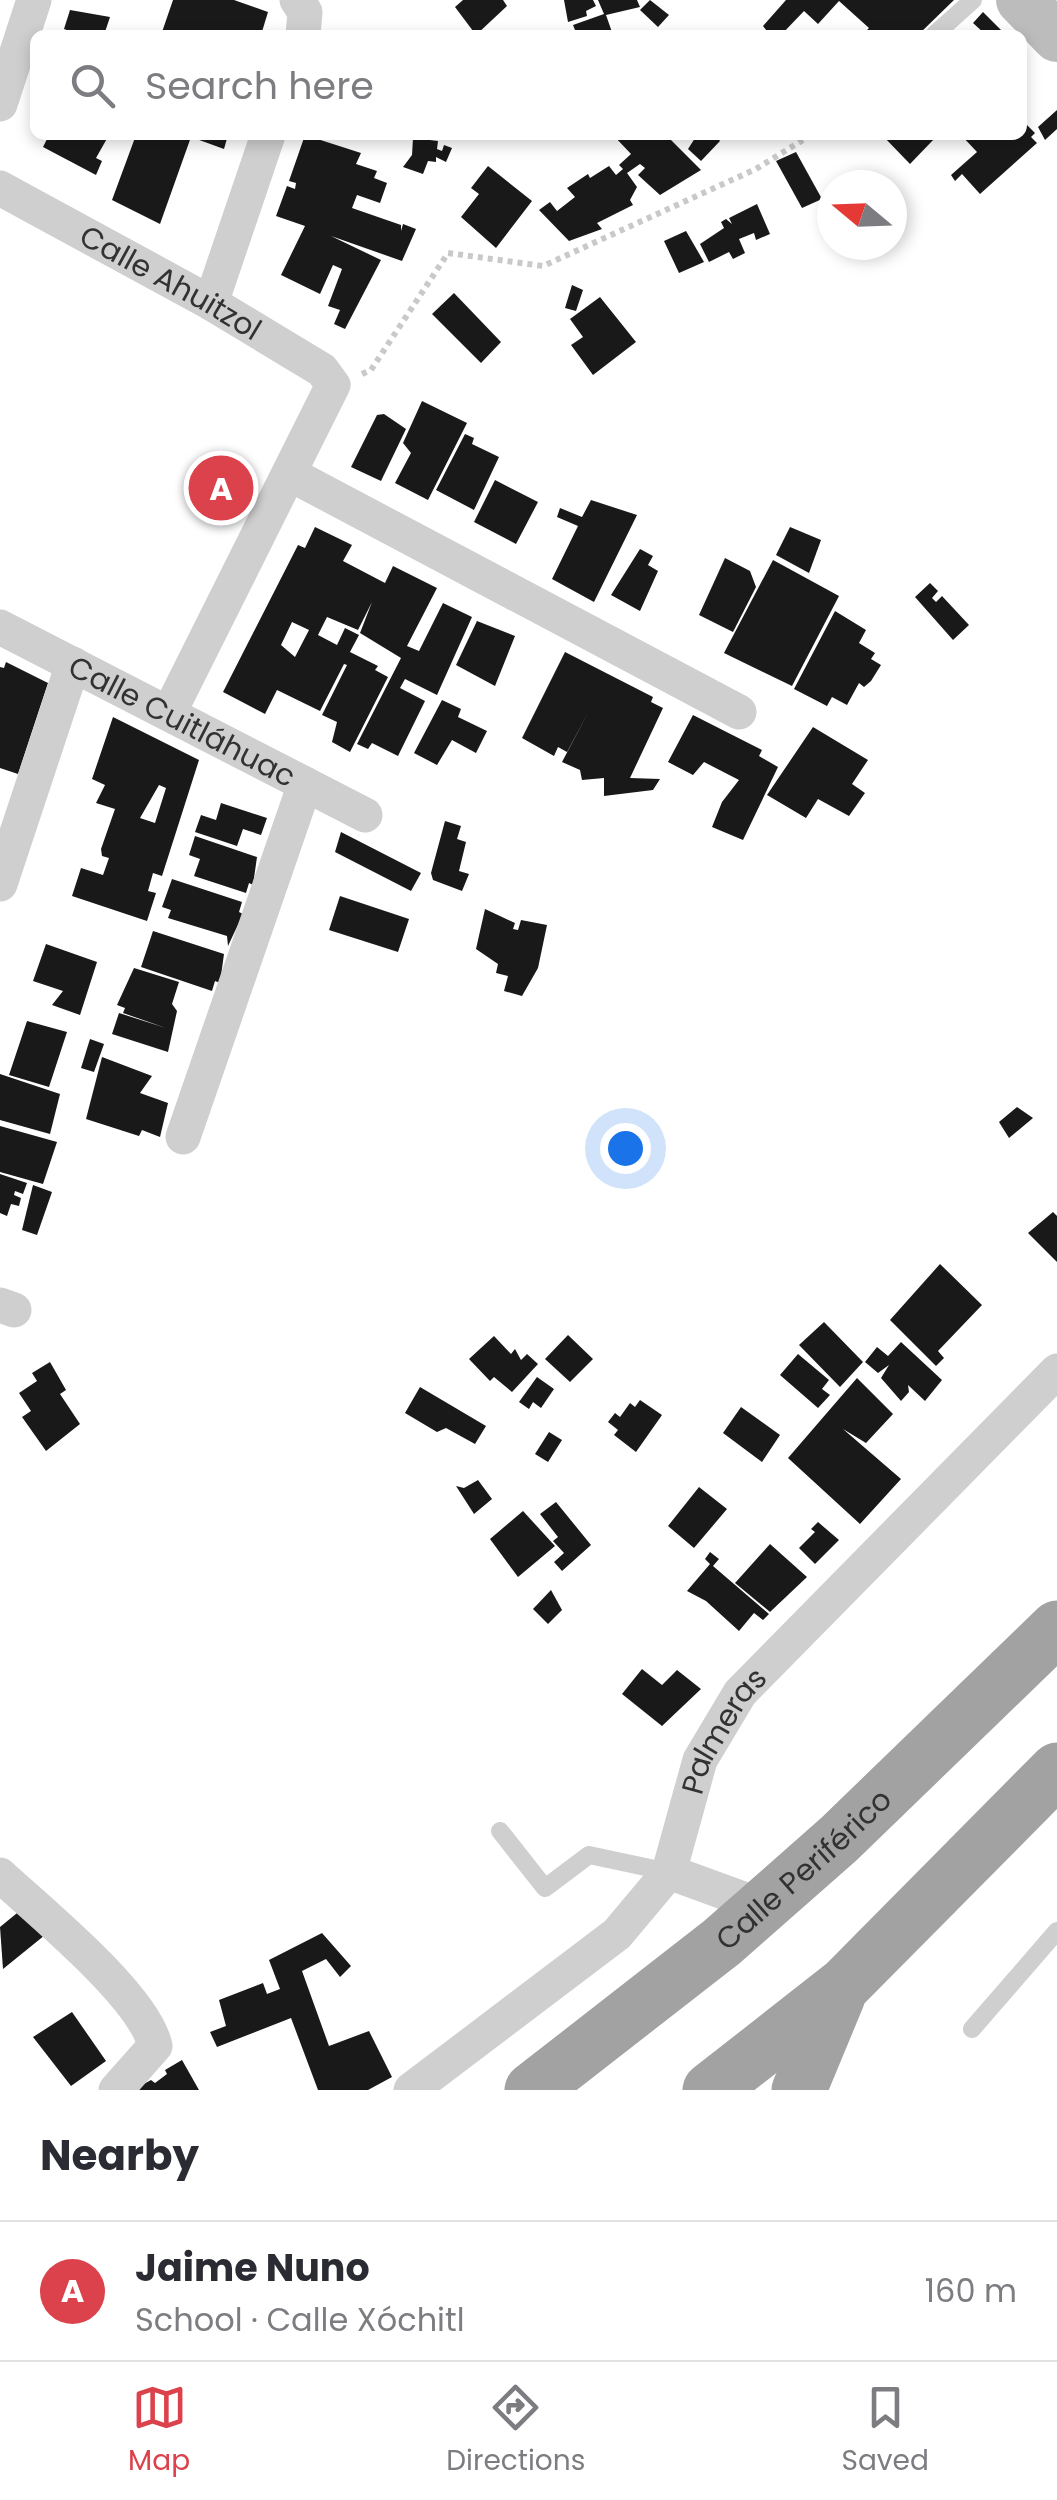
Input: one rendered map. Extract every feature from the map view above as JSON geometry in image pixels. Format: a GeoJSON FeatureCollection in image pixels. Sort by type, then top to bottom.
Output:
{"type":"FeatureCollection","features":[{"type":"Feature","properties":{"kind":"highway"},"geometry":{"type":"LineString","coordinates":[[1014,1669],[1057,1616]]}},
{"type":"Feature","properties":{"kind":"highway","name":"Calle Periférico"},"geometry":{"type":"LineString","coordinates":[[532,2090],[722,1942],[839,1839],[1057,1628]]}},
{"type":"Feature","properties":{"kind":"highway"},"geometry":{"type":"LineString","coordinates":[[710,2090],[844,1985],[1057,1770]]}},
{"type":"Feature","properties":{"kind":"highway"},"geometry":{"type":"LineString","coordinates":[[972,1855],[1057,1811]]}},
{"type":"Feature","properties":{"kind":"highway"},"geometry":{"type":"LineString","coordinates":[[799,2090],[822,2026],[844,1985]]}},
{"type":"Feature","properties":{"kind":"main road"},"geometry":{"type":"LineString","coordinates":[[1021,0],[1057,37]]}},
{"type":"Feature","properties":{"kind":"street"},"geometry":{"type":"LineString","coordinates":[[0,104],[34,0]]}},
{"type":"Feature","properties":{"kind":"street"},"geometry":{"type":"LineString","coordinates":[[211,303],[266,140]]}},
{"type":"Feature","properties":{"kind":"street","name":"Calle Ahuitzol"},"geometry":{"type":"LineString","coordinates":[[0,188],[211,303],[322,370],[333,386]]}},
{"type":"Feature","properties":{"kind":"street"},"geometry":{"type":"LineString","coordinates":[[169,713],[333,386]]}},
{"type":"Feature","properties":{"kind":"street"},"geometry":{"type":"LineString","coordinates":[[290,474],[739,712]]}},
{"type":"Feature","properties":{"kind":"street","name":"Calle Cuitláhuac"},"geometry":{"type":"LineString","coordinates":[[0,626],[365,815]]}},
{"type":"Feature","properties":{"kind":"street"},"geometry":{"type":"LineString","coordinates":[[0,884],[72,664]]}},
{"type":"Feature","properties":{"kind":"street"},"geometry":{"type":"LineString","coordinates":[[183,1137],[305,784]]}},
{"type":"Feature","properties":{"kind":"street","name":"Palmeras"},"geometry":{"type":"LineString","coordinates":[[411,2090],[617,1934],[669,1872],[700,1760],[740,1693],[1057,1370]]}},
{"type":"Feature","properties":{"kind":"street"},"geometry":{"type":"LineString","coordinates":[[669,1872],[762,1906]]}},
{"type":"Feature","properties":{"kind":"street"},"geometry":{"type":"LineString","coordinates":[[0,1876],[74,1942],[151,2026],[155,2046],[116,2090]]}},
{"type":"Feature","properties":{"kind":"lane"},"geometry":{"type":"LineString","coordinates":[[939,30],[972,0]]}},
{"type":"Feature","properties":{"kind":"lane"},"geometry":{"type":"LineString","coordinates":[[500,1831],[544,1888],[588,1855],[669,1872]]}},
{"type":"Feature","properties":{"kind":"lane"},"geometry":{"type":"LineString","coordinates":[[972,2029],[1057,1931]]}},
{"type":"Feature","properties":{"kind":"path"},"geometry":{"type":"LineString","coordinates":[[333,386],[371,370],[448,254],[543,266],[756,168],[803,140]]}},
{"type":"Feature","properties":{"kind":"building"},"geometry":{"type":"Polygon","coordinates":[[[173,0],[234,0],[268,12],[263,30],[163,30],[173,0]]]}},
{"type":"Feature","properties":{"kind":"building"},"geometry":{"type":"Polygon","coordinates":[[[463,0],[503,0],[507,6],[481,30],[472,30],[455,7],[463,0]]]}},
{"type":"Feature","properties":{"kind":"building"},"geometry":{"type":"Polygon","coordinates":[[[564,0],[593,0],[596,6],[586,11],[587,16],[568,22],[564,0]]]}},
{"type":"Feature","properties":{"kind":"building"},"geometry":{"type":"Polygon","coordinates":[[[598,0],[637,0],[640,7],[606,15],[611,30],[575,30],[573,25],[604,14],[598,0]]]}},
{"type":"Feature","properties":{"kind":"building"},"geometry":{"type":"Polygon","coordinates":[[[650,0],[669,15],[658,27],[640,10],[650,0]]]}},
{"type":"Feature","properties":{"kind":"building"},"geometry":{"type":"Polygon","coordinates":[[[786,0],[954,0],[923,30],[867,30],[839,1],[818,24],[804,11],[786,30],[766,30],[763,26],[786,0]]]}},
{"type":"Feature","properties":{"kind":"building"},"geometry":{"type":"Polygon","coordinates":[[[70,10],[110,17],[106,30],[64,29],[70,10]]]}},
{"type":"Feature","properties":{"kind":"building"},"geometry":{"type":"Polygon","coordinates":[[[983,12],[1001,30],[981,30],[973,23],[983,12]]]}},
{"type":"Feature","properties":{"kind":"building"},"geometry":{"type":"Polygon","coordinates":[[[1057,110],[1057,129],[1045,140],[1038,127],[1057,110]]]}},
{"type":"Feature","properties":{"kind":"building"},"geometry":{"type":"Polygon","coordinates":[[[1027,125],[1035,133],[1031,137],[1037,143],[980,194],[962,174],[955,181],[951,175],[977,152],[966,140],[1027,140],[1027,125]]]}},
{"type":"Feature","properties":{"kind":"building"},"geometry":{"type":"Polygon","coordinates":[[[46,140],[106,140],[96,158],[102,161],[96,175],[43,147],[46,140]]]}},
{"type":"Feature","properties":{"kind":"building"},"geometry":{"type":"Polygon","coordinates":[[[134,140],[190,140],[160,224],[112,200],[134,140]]]}},
{"type":"Feature","properties":{"kind":"building"},"geometry":{"type":"Polygon","coordinates":[[[199,140],[227,140],[224,149],[199,140]]]}},
{"type":"Feature","properties":{"kind":"building"},"geometry":{"type":"Polygon","coordinates":[[[303,140],[321,140],[361,153],[356,164],[377,171],[374,178],[387,183],[380,203],[357,195],[352,208],[401,225],[401,231],[403,224],[416,229],[402,261],[331,236],[381,260],[345,329],[334,324],[340,310],[328,306],[342,269],[333,265],[320,294],[281,275],[305,226],[276,216],[287,186],[295,189],[296,183],[289,181],[303,140]]]}},
{"type":"Feature","properties":{"kind":"building"},"geometry":{"type":"Polygon","coordinates":[[[413,140],[438,141],[437,149],[442,151],[444,145],[452,148],[446,162],[436,157],[436,162],[428,161],[423,174],[403,167],[412,155],[413,140]]]}},
{"type":"Feature","properties":{"kind":"building"},"geometry":{"type":"Polygon","coordinates":[[[618,140],[671,140],[701,170],[660,195],[638,175],[645,168],[640,164],[627,173],[637,187],[630,200],[633,205],[597,223],[602,229],[569,241],[539,210],[550,202],[557,211],[575,197],[567,188],[609,166],[616,175],[623,169],[619,165],[631,154],[618,140]]]}},
{"type":"Feature","properties":{"kind":"building"},"geometry":{"type":"Polygon","coordinates":[[[694,140],[720,141],[701,161],[688,149],[694,140]]]}},
{"type":"Feature","properties":{"kind":"building"},"geometry":{"type":"Polygon","coordinates":[[[887,140],[933,140],[910,164],[887,140]]]}},
{"type":"Feature","properties":{"kind":"building"},"geometry":{"type":"Polygon","coordinates":[[[796,152],[817,190],[817,201],[802,208],[776,161],[796,152]]]}},
{"type":"Feature","properties":{"kind":"building"},"geometry":{"type":"Polygon","coordinates":[[[488,166],[532,201],[496,248],[461,217],[479,194],[471,188],[488,166]]]}},
{"type":"Feature","properties":{"kind":"building"},"geometry":{"type":"Polygon","coordinates":[[[757,204],[770,234],[756,240],[754,233],[739,239],[745,253],[733,259],[729,252],[709,262],[700,244],[724,228],[721,222],[726,219],[732,224],[729,218],[757,204]]]}},
{"type":"Feature","properties":{"kind":"building"},"geometry":{"type":"Polygon","coordinates":[[[686,231],[704,262],[679,273],[664,241],[686,231]]]}},
{"type":"Feature","properties":{"kind":"building"},"geometry":{"type":"Polygon","coordinates":[[[572,285],[583,290],[576,311],[565,308],[572,285]]]}},
{"type":"Feature","properties":{"kind":"building"},"geometry":{"type":"Polygon","coordinates":[[[454,293],[501,342],[481,363],[432,314],[454,293]]]}},
{"type":"Feature","properties":{"kind":"building"},"geometry":{"type":"Polygon","coordinates":[[[600,297],[636,342],[593,375],[571,345],[583,337],[570,319],[600,297]]]}},
{"type":"Feature","properties":{"kind":"building"},"geometry":{"type":"Polygon","coordinates":[[[422,401],[467,423],[428,500],[395,483],[411,453],[403,443],[422,401]]]}},
{"type":"Feature","properties":{"kind":"building"},"geometry":{"type":"Polygon","coordinates":[[[384,414],[406,429],[381,481],[351,467],[377,415],[384,414]]]}},
{"type":"Feature","properties":{"kind":"building"},"geometry":{"type":"Polygon","coordinates":[[[465,434],[474,438],[472,444],[499,457],[474,510],[436,490],[465,434]]]}},
{"type":"Feature","properties":{"kind":"building"},"geometry":{"type":"Polygon","coordinates":[[[495,480],[538,502],[516,544],[474,522],[495,480]]]}},
{"type":"Feature","properties":{"kind":"building"},"geometry":{"type":"Polygon","coordinates":[[[591,500],[637,515],[594,602],[552,579],[578,526],[557,517],[560,508],[582,517],[591,500]]]}},
{"type":"Feature","properties":{"kind":"building"},"geometry":{"type":"Polygon","coordinates":[[[315,527],[352,545],[343,561],[385,583],[393,566],[437,588],[407,646],[419,651],[443,603],[472,617],[437,695],[405,679],[400,688],[425,701],[398,756],[372,743],[368,749],[357,744],[401,658],[360,633],[372,602],[358,630],[327,617],[318,635],[337,645],[345,628],[359,635],[350,652],[378,666],[375,670],[388,677],[350,752],[332,742],[337,722],[322,715],[347,665],[344,664],[320,711],[277,690],[265,714],[223,692],[298,545],[305,548],[315,527]],[[292,622],[281,645],[295,657],[309,630],[292,622]]]}},
{"type":"Feature","properties":{"kind":"building"},"geometry":{"type":"Polygon","coordinates":[[[790,527],[821,540],[809,573],[776,555],[790,527]]]}},
{"type":"Feature","properties":{"kind":"building"},"geometry":{"type":"Polygon","coordinates":[[[640,549],[653,556],[648,565],[658,571],[640,611],[611,595],[640,549]]]}},
{"type":"Feature","properties":{"kind":"building"},"geometry":{"type":"Polygon","coordinates":[[[725,558],[750,571],[756,587],[733,632],[699,615],[725,558]]]}},
{"type":"Feature","properties":{"kind":"building"},"geometry":{"type":"Polygon","coordinates":[[[773,560],[839,596],[792,686],[724,653],[773,560]]]}},
{"type":"Feature","properties":{"kind":"building"},"geometry":{"type":"Polygon","coordinates":[[[930,583],[938,591],[932,598],[936,602],[942,596],[969,625],[953,640],[915,597],[930,583]]]}},
{"type":"Feature","properties":{"kind":"building"},"geometry":{"type":"Polygon","coordinates":[[[835,611],[866,630],[859,643],[875,653],[871,659],[881,665],[864,687],[859,683],[847,705],[832,697],[827,706],[794,689],[835,611]]]}},
{"type":"Feature","properties":{"kind":"building"},"geometry":{"type":"Polygon","coordinates":[[[477,621],[515,636],[495,686],[456,665],[477,621]]]}},
{"type":"Feature","properties":{"kind":"building"},"geometry":{"type":"Polygon","coordinates":[[[565,652],[653,697],[651,702],[663,708],[630,778],[660,779],[653,790],[604,796],[604,778],[582,780],[580,770],[562,762],[590,709],[567,752],[558,747],[554,756],[522,738],[565,652]]]}},
{"type":"Feature","properties":{"kind":"building"},"geometry":{"type":"Polygon","coordinates":[[[6,662],[48,683],[18,774],[0,768],[0,667],[4,668],[6,662]]]}},
{"type":"Feature","properties":{"kind":"building"},"geometry":{"type":"Polygon","coordinates":[[[442,700],[461,709],[458,717],[487,731],[476,753],[452,740],[437,765],[414,753],[442,700]]]}},
{"type":"Feature","properties":{"kind":"building"},"geometry":{"type":"Polygon","coordinates":[[[693,715],[762,750],[759,756],[778,767],[743,840],[712,827],[722,802],[739,780],[704,762],[693,775],[668,762],[693,715]]]}},
{"type":"Feature","properties":{"kind":"building"},"geometry":{"type":"Polygon","coordinates":[[[113,717],[199,760],[162,876],[153,873],[148,891],[156,893],[147,921],[72,896],[81,868],[103,875],[109,858],[102,856],[101,849],[115,809],[96,803],[105,785],[92,779],[113,717]],[[159,785],[140,818],[155,823],[166,788],[159,785]]]}},
{"type":"Feature","properties":{"kind":"building"},"geometry":{"type":"Polygon","coordinates":[[[813,727],[868,760],[852,784],[865,793],[849,816],[818,799],[806,818],[767,795],[813,727]]]}},
{"type":"Feature","properties":{"kind":"building"},"geometry":{"type":"Polygon","coordinates":[[[221,803],[267,818],[261,835],[243,829],[237,846],[195,832],[201,815],[216,820],[221,803]]]}},
{"type":"Feature","properties":{"kind":"building"},"geometry":{"type":"Polygon","coordinates":[[[445,821],[461,826],[457,839],[466,842],[459,871],[469,874],[462,891],[433,880],[431,873],[445,821]]]}},
{"type":"Feature","properties":{"kind":"building"},"geometry":{"type":"Polygon","coordinates":[[[341,832],[421,873],[411,891],[335,852],[341,832]]]}},
{"type":"Feature","properties":{"kind":"building"},"geometry":{"type":"Polygon","coordinates":[[[195,836],[257,857],[253,885],[249,883],[246,893],[194,876],[200,859],[189,855],[195,836]]]}},
{"type":"Feature","properties":{"kind":"building"},"geometry":{"type":"Polygon","coordinates":[[[172,879],[242,902],[239,912],[243,914],[228,946],[227,936],[168,918],[171,910],[162,907],[172,879]]]}},
{"type":"Feature","properties":{"kind":"building"},"geometry":{"type":"Polygon","coordinates":[[[340,896],[409,919],[398,952],[329,930],[340,896]]]}},
{"type":"Feature","properties":{"kind":"building"},"geometry":{"type":"Polygon","coordinates":[[[485,909],[515,923],[513,929],[518,930],[521,920],[547,925],[538,968],[522,996],[504,991],[508,976],[496,973],[498,964],[476,949],[485,909]]]}},
{"type":"Feature","properties":{"kind":"building"},"geometry":{"type":"Polygon","coordinates":[[[153,931],[224,954],[220,983],[215,981],[212,991],[141,967],[153,931]]]}},
{"type":"Feature","properties":{"kind":"building"},"geometry":{"type":"Polygon","coordinates":[[[46,944],[97,962],[80,1015],[52,1005],[63,991],[33,981],[46,944]]]}},
{"type":"Feature","properties":{"kind":"building"},"geometry":{"type":"Polygon","coordinates":[[[134,968],[179,982],[172,1004],[177,1011],[168,1052],[112,1034],[119,1013],[166,1028],[123,1013],[125,1008],[117,1005],[134,968]]]}},
{"type":"Feature","properties":{"kind":"building"},"geometry":{"type":"Polygon","coordinates":[[[27,1021],[67,1032],[49,1087],[9,1075],[27,1021]]]}},
{"type":"Feature","properties":{"kind":"building"},"geometry":{"type":"Polygon","coordinates":[[[90,1039],[104,1044],[94,1072],[81,1068],[90,1039]]]}},
{"type":"Feature","properties":{"kind":"building"},"geometry":{"type":"Polygon","coordinates":[[[102,1057],[152,1076],[140,1093],[168,1103],[160,1137],[142,1130],[139,1136],[86,1119],[102,1057]]]}},
{"type":"Feature","properties":{"kind":"building"},"geometry":{"type":"Polygon","coordinates":[[[0,1074],[60,1094],[50,1134],[0,1120],[0,1074]]]}},
{"type":"Feature","properties":{"kind":"building"},"geometry":{"type":"Polygon","coordinates":[[[1017,1107],[1033,1118],[1009,1138],[999,1122],[1017,1107]]]}},
{"type":"Feature","properties":{"kind":"building"},"geometry":{"type":"Polygon","coordinates":[[[0,1126],[57,1142],[43,1184],[0,1172],[0,1126]]]}},
{"type":"Feature","properties":{"kind":"building"},"geometry":{"type":"Polygon","coordinates":[[[0,1174],[27,1183],[23,1194],[15,1191],[14,1195],[21,1198],[19,1206],[11,1204],[7,1216],[0,1213],[0,1174]]]}},
{"type":"Feature","properties":{"kind":"building"},"geometry":{"type":"Polygon","coordinates":[[[33,1185],[52,1192],[37,1235],[22,1230],[33,1185]]]}},
{"type":"Feature","properties":{"kind":"building"},"geometry":{"type":"Polygon","coordinates":[[[1053,1212],[1057,1216],[1057,1262],[1028,1233],[1053,1212]]]}},
{"type":"Feature","properties":{"kind":"building"},"geometry":{"type":"Polygon","coordinates":[[[940,1264],[982,1305],[938,1351],[944,1358],[936,1366],[890,1320],[940,1264]]]}},
{"type":"Feature","properties":{"kind":"building"},"geometry":{"type":"Polygon","coordinates":[[[824,1322],[863,1362],[840,1387],[799,1345],[824,1322]]]}},
{"type":"Feature","properties":{"kind":"building"},"geometry":{"type":"Polygon","coordinates":[[[568,1335],[593,1359],[570,1382],[545,1359],[568,1335]]]}},
{"type":"Feature","properties":{"kind":"building"},"geometry":{"type":"Polygon","coordinates":[[[494,1336],[511,1354],[515,1349],[521,1360],[527,1354],[538,1364],[512,1392],[494,1377],[490,1381],[469,1359],[494,1336]]]}},
{"type":"Feature","properties":{"kind":"building"},"geometry":{"type":"Polygon","coordinates":[[[901,1342],[942,1380],[925,1401],[908,1385],[909,1392],[901,1401],[881,1378],[889,1365],[878,1373],[865,1362],[877,1347],[888,1356],[901,1342]]]}},
{"type":"Feature","properties":{"kind":"building"},"geometry":{"type":"Polygon","coordinates":[[[798,1354],[829,1380],[822,1389],[830,1395],[818,1408],[780,1375],[798,1354]]]}},
{"type":"Feature","properties":{"kind":"building"},"geometry":{"type":"Polygon","coordinates":[[[50,1362],[66,1390],[60,1394],[80,1424],[46,1451],[22,1417],[31,1411],[19,1393],[37,1381],[32,1373],[50,1362]]]}},
{"type":"Feature","properties":{"kind":"building"},"geometry":{"type":"Polygon","coordinates":[[[537,1377],[554,1389],[541,1408],[533,1402],[529,1409],[519,1402],[537,1377]]]}},
{"type":"Feature","properties":{"kind":"building"},"geometry":{"type":"Polygon","coordinates":[[[857,1378],[893,1414],[866,1443],[843,1429],[901,1479],[860,1524],[788,1458],[857,1378]]]}},
{"type":"Feature","properties":{"kind":"building"},"geometry":{"type":"Polygon","coordinates":[[[420,1387],[486,1426],[475,1444],[446,1428],[437,1432],[405,1413],[420,1387]]]}},
{"type":"Feature","properties":{"kind":"building"},"geometry":{"type":"Polygon","coordinates":[[[640,1400],[662,1415],[636,1452],[614,1435],[618,1430],[608,1422],[615,1413],[620,1417],[630,1403],[635,1407],[640,1400]]]}},
{"type":"Feature","properties":{"kind":"building"},"geometry":{"type":"Polygon","coordinates":[[[741,1407],[780,1435],[762,1462],[723,1433],[741,1407]]]}},
{"type":"Feature","properties":{"kind":"building"},"geometry":{"type":"Polygon","coordinates":[[[549,1432],[562,1440],[548,1462],[535,1454],[549,1432]]]}},
{"type":"Feature","properties":{"kind":"building"},"geometry":{"type":"Polygon","coordinates":[[[478,1480],[492,1499],[474,1514],[456,1486],[464,1488],[478,1480]]]}},
{"type":"Feature","properties":{"kind":"building"},"geometry":{"type":"Polygon","coordinates":[[[699,1487],[727,1509],[694,1548],[668,1526],[699,1487]]]}},
{"type":"Feature","properties":{"kind":"building"},"geometry":{"type":"Polygon","coordinates":[[[556,1502],[591,1545],[562,1571],[554,1562],[564,1553],[553,1541],[558,1537],[540,1514],[556,1502]]]}},
{"type":"Feature","properties":{"kind":"building"},"geometry":{"type":"Polygon","coordinates":[[[523,1511],[555,1546],[518,1577],[490,1539],[523,1511]]]}},
{"type":"Feature","properties":{"kind":"building"},"geometry":{"type":"Polygon","coordinates":[[[818,1522],[839,1540],[815,1564],[799,1548],[815,1532],[811,1529],[818,1522]]]}},
{"type":"Feature","properties":{"kind":"building"},"geometry":{"type":"Polygon","coordinates":[[[770,1544],[807,1577],[770,1612],[735,1583],[770,1544]]]}},
{"type":"Feature","properties":{"kind":"building"},"geometry":{"type":"Polygon","coordinates":[[[710,1552],[719,1559],[713,1566],[769,1614],[763,1620],[754,1613],[739,1631],[706,1601],[687,1591],[710,1564],[705,1559],[710,1552]]]}},
{"type":"Feature","properties":{"kind":"building"},"geometry":{"type":"Polygon","coordinates":[[[551,1590],[562,1610],[548,1624],[533,1609],[551,1590]]]}},
{"type":"Feature","properties":{"kind":"building"},"geometry":{"type":"Polygon","coordinates":[[[642,1669],[662,1685],[677,1670],[701,1689],[662,1726],[622,1694],[642,1669]]]}},
{"type":"Feature","properties":{"kind":"building"},"geometry":{"type":"Polygon","coordinates":[[[22,1909],[45,1935],[3,1969],[0,1927],[22,1909]]]}},
{"type":"Feature","properties":{"kind":"building"},"geometry":{"type":"Polygon","coordinates":[[[322,1933],[351,1966],[340,1977],[326,1959],[302,1971],[329,2046],[369,2031],[392,2077],[368,2090],[318,2090],[291,2018],[217,2047],[210,2032],[226,2026],[219,2000],[263,1983],[267,1994],[280,1989],[269,1960],[322,1933]]]}},
{"type":"Feature","properties":{"kind":"building"},"geometry":{"type":"Polygon","coordinates":[[[72,2012],[106,2061],[71,2086],[33,2037],[72,2012]]]}},
{"type":"Feature","properties":{"kind":"building"},"geometry":{"type":"Polygon","coordinates":[[[182,2060],[199,2090],[133,2090],[151,2080],[155,2083],[167,2074],[165,2070],[182,2060]]]}},
{"type":"Feature","properties":{"kind":"place","name":"Jaime Nuno"},"geometry":{"type":"Point","coordinates":[221,488]}}]}
